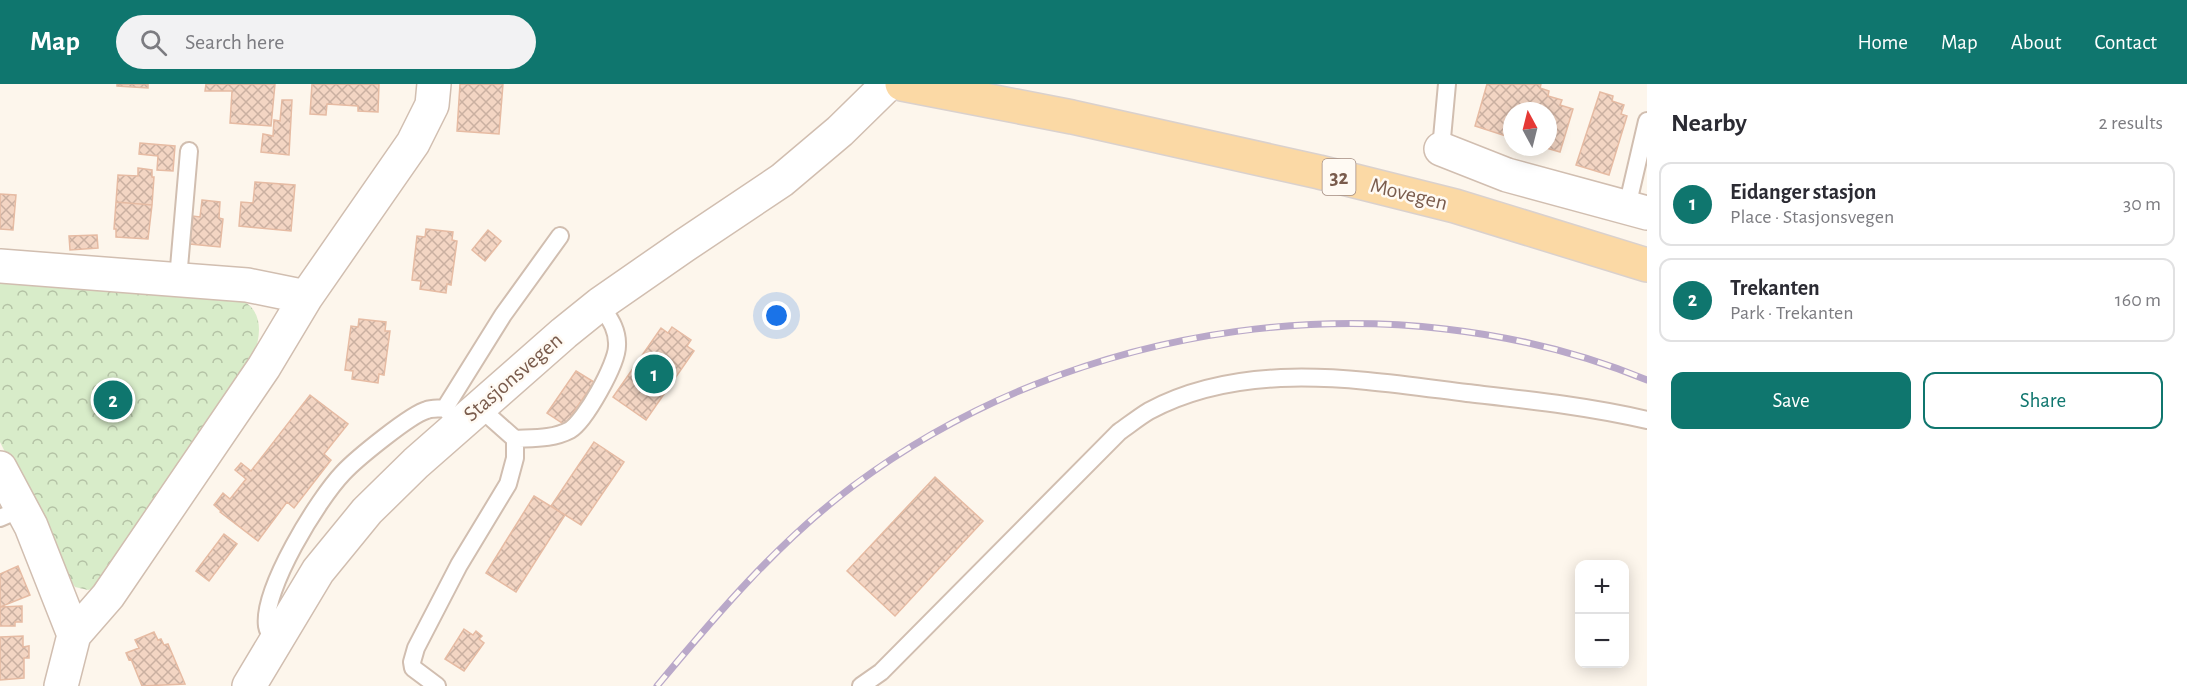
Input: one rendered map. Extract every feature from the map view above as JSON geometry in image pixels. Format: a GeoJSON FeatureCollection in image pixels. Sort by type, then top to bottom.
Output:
{"type":"FeatureCollection","features":[{"type":"Feature","properties":{"kind":"main road","name":"Movegen"},"geometry":{"type":"LineString","coordinates":[[902,84],[1193,142],[1455,206],[1647,265]]}},
{"type":"Feature","properties":{"kind":"street"},"geometry":{"type":"LineString","coordinates":[[61,686],[74,635],[108,596],[264,367],[306,297],[413,143],[432,105],[434,84]]}},
{"type":"Feature","properties":{"kind":"street","name":"Stasjonsvegen"},"geometry":{"type":"LineString","coordinates":[[249,686],[318,571],[367,511],[462,414],[600,304],[782,180],[840,131],[888,84]]}},
{"type":"Feature","properties":{"kind":"street"},"geometry":{"type":"LineString","coordinates":[[1441,149],[1507,175],[1637,210]]}},
{"type":"Feature","properties":{"kind":"street"},"geometry":{"type":"LineString","coordinates":[[0,266],[247,285],[306,297]]}},
{"type":"Feature","properties":{"kind":"street"},"geometry":{"type":"LineString","coordinates":[[0,468],[11,514],[55,585],[74,635]]}},
{"type":"Feature","properties":{"kind":"lane"},"geometry":{"type":"LineString","coordinates":[[1441,149],[1447,84]]}},
{"type":"Feature","properties":{"kind":"lane"},"geometry":{"type":"LineString","coordinates":[[1637,210],[1647,121]]}},
{"type":"Feature","properties":{"kind":"lane"},"geometry":{"type":"LineString","coordinates":[[178,279],[189,150]]}},
{"type":"Feature","properties":{"kind":"lane"},"geometry":{"type":"LineString","coordinates":[[462,414],[503,315],[560,236]]}},
{"type":"Feature","properties":{"kind":"lane"},"geometry":{"type":"LineString","coordinates":[[275,643],[267,627],[276,582],[293,548],[332,485],[344,471],[407,420],[426,410],[462,414],[515,439],[554,436],[571,429],[581,421],[606,381],[618,348],[614,325],[600,304]]}},
{"type":"Feature","properties":{"kind":"lane"},"geometry":{"type":"LineString","coordinates":[[861,686],[881,672],[1119,432],[1149,411],[1195,393],[1265,379],[1312,377],[1380,382],[1600,409],[1647,420]]}},
{"type":"Feature","properties":{"kind":"lane"},"geometry":{"type":"LineString","coordinates":[[436,686],[413,669],[412,662],[416,648],[459,565],[508,484],[515,458],[515,439]]}},
{"type":"Feature","properties":{"kind":"green space"},"geometry":{"type":"Polygon","coordinates":[[[0,279],[233,295],[250,306],[259,324],[253,357],[98,587],[88,590],[75,587],[66,574],[0,442],[0,279]]]}},
{"type":"Feature","properties":{"kind":"building"},"geometry":{"type":"Polygon","coordinates":[[[117,84],[148,84],[148,88],[117,86],[117,84]]]}},
{"type":"Feature","properties":{"kind":"building"},"geometry":{"type":"Polygon","coordinates":[[[206,84],[275,84],[271,126],[230,123],[232,91],[205,91],[206,84]]]}},
{"type":"Feature","properties":{"kind":"building"},"geometry":{"type":"Polygon","coordinates":[[[312,84],[379,84],[378,112],[358,111],[358,106],[327,104],[326,115],[310,114],[312,84]]]}},
{"type":"Feature","properties":{"kind":"building"},"geometry":{"type":"Polygon","coordinates":[[[460,84],[503,84],[499,134],[457,131],[460,84]]]}},
{"type":"Feature","properties":{"kind":"building"},"geometry":{"type":"Polygon","coordinates":[[[1487,84],[1541,84],[1540,88],[1549,91],[1548,96],[1562,100],[1560,105],[1573,109],[1560,152],[1557,151],[1557,102],[1503,102],[1503,135],[1475,126],[1487,84]]]}},
{"type":"Feature","properties":{"kind":"building"},"geometry":{"type":"Polygon","coordinates":[[[1600,92],[1613,96],[1612,101],[1624,105],[1621,114],[1627,116],[1609,175],[1576,165],[1600,92]]]}},
{"type":"Feature","properties":{"kind":"building"},"geometry":{"type":"Polygon","coordinates":[[[282,100],[292,100],[289,155],[261,152],[263,134],[273,136],[274,120],[280,121],[282,100]]]}},
{"type":"Feature","properties":{"kind":"building"},"geometry":{"type":"Polygon","coordinates":[[[140,143],[175,146],[173,171],[157,170],[158,156],[139,154],[140,143]]]}},
{"type":"Feature","properties":{"kind":"building"},"geometry":{"type":"Polygon","coordinates":[[[138,168],[152,170],[152,177],[154,177],[152,205],[116,202],[118,175],[138,176],[138,168]]]}},
{"type":"Feature","properties":{"kind":"building"},"geometry":{"type":"Polygon","coordinates":[[[255,182],[295,185],[291,231],[239,226],[241,202],[253,203],[255,182]]]}},
{"type":"Feature","properties":{"kind":"building"},"geometry":{"type":"Polygon","coordinates":[[[0,194],[16,195],[13,230],[0,229],[0,194]]]}},
{"type":"Feature","properties":{"kind":"building"},"geometry":{"type":"Polygon","coordinates":[[[202,200],[220,202],[219,218],[223,219],[220,247],[190,244],[193,216],[200,217],[202,200]]]}},
{"type":"Feature","properties":{"kind":"building"},"geometry":{"type":"Polygon","coordinates":[[[116,202],[152,205],[148,239],[116,237],[116,229],[114,229],[116,202]]]}},
{"type":"Feature","properties":{"kind":"building"},"geometry":{"type":"Polygon","coordinates":[[[426,229],[453,232],[452,240],[457,241],[451,285],[447,284],[446,293],[420,289],[421,281],[412,280],[417,236],[425,237],[426,229]]]}},
{"type":"Feature","properties":{"kind":"building"},"geometry":{"type":"Polygon","coordinates":[[[488,230],[501,241],[485,261],[472,250],[488,230]]]}},
{"type":"Feature","properties":{"kind":"building"},"geometry":{"type":"Polygon","coordinates":[[[97,235],[98,248],[70,250],[69,236],[97,235]]]}},
{"type":"Feature","properties":{"kind":"building"},"geometry":{"type":"Polygon","coordinates":[[[359,319],[386,322],[385,331],[390,331],[384,375],[379,374],[378,383],[352,379],[353,371],[345,370],[351,326],[358,327],[359,319]]]}},
{"type":"Feature","properties":{"kind":"building"},"geometry":{"type":"Polygon","coordinates":[[[672,327],[691,340],[687,346],[694,351],[646,420],[613,397],[661,328],[668,333],[672,327]]]}},
{"type":"Feature","properties":{"kind":"building"},"geometry":{"type":"Polygon","coordinates":[[[576,371],[594,382],[565,425],[547,413],[576,371]]]}},
{"type":"Feature","properties":{"kind":"building"},"geometry":{"type":"Polygon","coordinates":[[[310,395],[348,424],[324,454],[331,460],[294,508],[287,502],[258,541],[214,505],[223,493],[230,499],[246,479],[235,470],[241,463],[251,471],[310,395]]]}},
{"type":"Feature","properties":{"kind":"building"},"geometry":{"type":"Polygon","coordinates":[[[594,442],[624,462],[581,525],[551,506],[594,442]]]}},
{"type":"Feature","properties":{"kind":"building"},"geometry":{"type":"Polygon","coordinates":[[[935,477],[983,521],[895,616],[847,571],[935,477]]]}},
{"type":"Feature","properties":{"kind":"building"},"geometry":{"type":"Polygon","coordinates":[[[534,496],[565,515],[516,592],[486,573],[534,496]]]}},
{"type":"Feature","properties":{"kind":"building"},"geometry":{"type":"Polygon","coordinates":[[[224,534],[237,544],[209,581],[196,571],[224,534]]]}},
{"type":"Feature","properties":{"kind":"building"},"geometry":{"type":"Polygon","coordinates":[[[18,566],[30,595],[0,607],[0,574],[18,566]]]}},
{"type":"Feature","properties":{"kind":"building"},"geometry":{"type":"Polygon","coordinates":[[[22,606],[22,622],[15,622],[15,626],[0,626],[0,607],[22,606]]]}},
{"type":"Feature","properties":{"kind":"building"},"geometry":{"type":"Polygon","coordinates":[[[464,629],[473,635],[476,631],[482,636],[479,639],[484,643],[464,671],[445,659],[464,629]]]}},
{"type":"Feature","properties":{"kind":"building"},"geometry":{"type":"Polygon","coordinates":[[[154,632],[158,640],[161,639],[164,645],[168,644],[185,684],[142,686],[131,659],[129,660],[126,653],[139,648],[135,640],[154,632]]]}},
{"type":"Feature","properties":{"kind":"building"},"geometry":{"type":"Polygon","coordinates":[[[23,636],[23,647],[29,646],[29,658],[24,658],[24,678],[0,680],[0,637],[23,636]]]}},
{"type":"Feature","properties":{"kind":"railway"},"geometry":{"type":"LineString","coordinates":[[657,686],[749,580],[799,531],[853,486],[940,429],[1034,385],[1134,352],[1236,331],[1341,324],[1445,329],[1548,348],[1647,380]]}},
{"type":"Feature","properties":{"kind":"place","name":"Eidanger stasjon"},"geometry":{"type":"Point","coordinates":[654,374]}},
{"type":"Feature","properties":{"kind":"place","name":"Trekanten"},"geometry":{"type":"Point","coordinates":[113,400]}}]}
